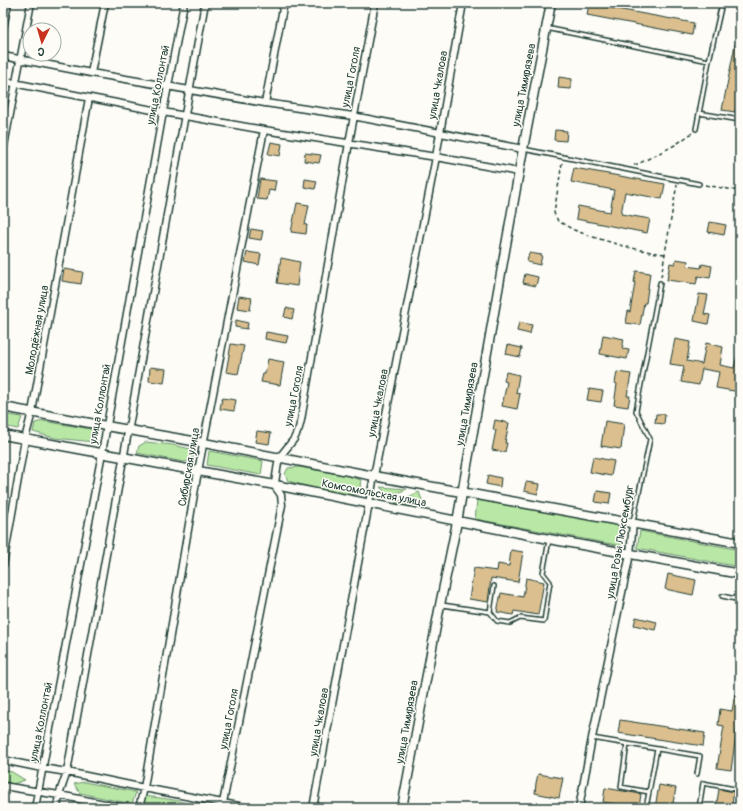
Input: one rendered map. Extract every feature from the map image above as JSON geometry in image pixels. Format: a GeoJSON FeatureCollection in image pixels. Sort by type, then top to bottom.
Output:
{"type":"FeatureCollection","features":[{"type":"Feature","properties":{"kind":"street"},"geometry":{"type":"LineString","coordinates":[[3,29],[8,3]]}},
{"type":"Feature","properties":{"kind":"street"},"geometry":{"type":"LineString","coordinates":[[3,151],[31,3]]}},
{"type":"Feature","properties":{"kind":"street"},"geometry":{"type":"LineString","coordinates":[[91,73],[105,3]]}},
{"type":"Feature","properties":{"kind":"street","name":"улица Коллонтай"},"geometry":{"type":"LineString","coordinates":[[35,808],[102,453],[184,3]]}},
{"type":"Feature","properties":{"kind":"street"},"geometry":{"type":"LineString","coordinates":[[57,808],[59,795],[67,772],[205,3]]}},
{"type":"Feature","properties":{"kind":"street"},"geometry":{"type":"LineString","coordinates":[[265,103],[284,3]]}},
{"type":"Feature","properties":{"kind":"street","name":"улица Гоголя"},"geometry":{"type":"LineString","coordinates":[[223,806],[282,505],[281,495],[275,485],[278,463],[280,457],[294,439],[301,420],[353,116],[375,3]]}},
{"type":"Feature","properties":{"kind":"street","name":"улица Чкалова"},"geometry":{"type":"LineString","coordinates":[[314,808],[374,476],[436,157],[462,3]]}},
{"type":"Feature","properties":{"kind":"street","name":"улица Тимирязева"},"geometry":{"type":"LineString","coordinates":[[402,808],[457,522],[523,149],[551,3]]}},
{"type":"Feature","properties":{"kind":"street"},"geometry":{"type":"LineString","coordinates":[[3,56],[189,90],[353,116],[523,149]]}},
{"type":"Feature","properties":{"kind":"street"},"geometry":{"type":"LineString","coordinates":[[3,81],[264,130],[436,157],[519,172]]}},
{"type":"Feature","properties":{"kind":"street","name":"Молодёжная улица"},"geometry":{"type":"LineString","coordinates":[[3,565],[89,98]]}},
{"type":"Feature","properties":{"kind":"street","name":"Сибирская улица"},"geometry":{"type":"LineString","coordinates":[[139,808],[144,788],[198,472],[264,130]]}},
{"type":"Feature","properties":{"kind":"street","name":"Комсомольская улица"},"geometry":{"type":"LineString","coordinates":[[3,407],[740,543]]}},
{"type":"Feature","properties":{"kind":"street","name":"Комсомольская улица"},"geometry":{"type":"LineString","coordinates":[[3,435],[275,485],[457,522],[740,574]]}},
{"type":"Feature","properties":{"kind":"street","name":"улица Розы Люксембург"},"geometry":{"type":"LineString","coordinates":[[580,808],[592,738],[630,554],[633,524]]}},
{"type":"Feature","properties":{"kind":"street"},"geometry":{"type":"LineString","coordinates":[[3,760],[144,788],[223,806],[249,808]]}},
{"type":"Feature","properties":{"kind":"street"},"geometry":{"type":"LineString","coordinates":[[3,786],[125,808]]}},
{"type":"Feature","properties":{"kind":"lane"},"geometry":{"type":"LineString","coordinates":[[696,129],[722,3]]}},
{"type":"Feature","properties":{"kind":"lane"},"geometry":{"type":"LineString","coordinates":[[546,28],[709,61]]}},
{"type":"Feature","properties":{"kind":"lane"},"geometry":{"type":"LineString","coordinates":[[699,113],[740,120]]}},
{"type":"Feature","properties":{"kind":"lane"},"geometry":{"type":"LineString","coordinates":[[523,149],[699,184]]}},
{"type":"Feature","properties":{"kind":"lane","name":"улица Розы Люксембург"},"geometry":{"type":"LineString","coordinates":[[633,524],[650,439],[636,412],[660,283]]}},
{"type":"Feature","properties":{"kind":"lane"},"geometry":{"type":"LineString","coordinates":[[440,605],[490,612],[498,621],[510,623],[520,618],[544,621],[550,582],[543,573],[549,539]]}},
{"type":"Feature","properties":{"kind":"lane"},"geometry":{"type":"LineString","coordinates":[[490,612],[494,586]]}},
{"type":"Feature","properties":{"kind":"lane"},"geometry":{"type":"LineString","coordinates":[[722,596],[740,600]]}},
{"type":"Feature","properties":{"kind":"lane"},"geometry":{"type":"LineString","coordinates":[[592,738],[700,756],[697,774]]}},
{"type":"Feature","properties":{"kind":"lane"},"geometry":{"type":"LineString","coordinates":[[627,744],[620,787],[649,792]]}},
{"type":"Feature","properties":{"kind":"lane"},"geometry":{"type":"LineString","coordinates":[[646,808],[657,749]]}},
{"type":"Feature","properties":{"kind":"lane"},"geometry":{"type":"LineString","coordinates":[[699,808],[703,783],[740,790]]}},
{"type":"Feature","properties":{"kind":"path"},"geometry":{"type":"LineString","coordinates":[[623,169],[640,164],[675,145],[696,129]]}},
{"type":"Feature","properties":{"kind":"path"},"geometry":{"type":"LineString","coordinates":[[563,157],[554,213],[558,222],[593,237],[627,247],[666,254]]}},
{"type":"Feature","properties":{"kind":"path"},"geometry":{"type":"LineString","coordinates":[[660,283],[678,180]]}},
{"type":"Feature","properties":{"kind":"path"},"geometry":{"type":"LineString","coordinates":[[699,184],[740,192]]}},
{"type":"Feature","properties":{"kind":"green space"},"geometry":{"type":"Polygon","coordinates":[[[3,414],[22,417],[18,429],[3,426],[3,414]]]}},
{"type":"Feature","properties":{"kind":"green space"},"geometry":{"type":"Polygon","coordinates":[[[43,421],[97,430],[94,442],[55,438],[33,432],[35,423],[43,421]]]}},
{"type":"Feature","properties":{"kind":"green space"},"geometry":{"type":"Polygon","coordinates":[[[146,442],[173,445],[195,450],[192,460],[184,462],[137,453],[139,446],[146,442]]]}},
{"type":"Feature","properties":{"kind":"green space"},"geometry":{"type":"Polygon","coordinates":[[[209,451],[263,461],[261,475],[207,465],[209,451]]]}},
{"type":"Feature","properties":{"kind":"green space"},"geometry":{"type":"Polygon","coordinates":[[[299,467],[345,475],[361,480],[359,494],[354,495],[321,490],[288,481],[285,474],[288,468],[299,467]]]}},
{"type":"Feature","properties":{"kind":"green space"},"geometry":{"type":"Polygon","coordinates":[[[380,487],[407,489],[389,496],[380,487]]]}},
{"type":"Feature","properties":{"kind":"green space"},"geometry":{"type":"Polygon","coordinates":[[[419,492],[425,508],[395,503],[419,492]]]}},
{"type":"Feature","properties":{"kind":"green space"},"geometry":{"type":"Polygon","coordinates":[[[477,500],[625,526],[622,546],[475,519],[477,500]]]}},
{"type":"Feature","properties":{"kind":"green space"},"geometry":{"type":"Polygon","coordinates":[[[640,531],[740,550],[740,567],[637,548],[640,531]]]}},
{"type":"Feature","properties":{"kind":"green space"},"geometry":{"type":"Polygon","coordinates":[[[3,770],[12,772],[25,780],[13,784],[3,781],[3,770]]]}},
{"type":"Feature","properties":{"kind":"green space"},"geometry":{"type":"Polygon","coordinates":[[[84,782],[136,792],[132,804],[80,793],[74,784],[84,782]]]}},
{"type":"Feature","properties":{"kind":"green space"},"geometry":{"type":"Polygon","coordinates":[[[145,796],[179,801],[192,805],[196,808],[143,808],[145,796]]]}},
{"type":"Feature","properties":{"kind":"building"},"geometry":{"type":"Polygon","coordinates":[[[589,4],[694,23],[692,35],[587,15],[589,4]]]}},
{"type":"Feature","properties":{"kind":"building"},"geometry":{"type":"Polygon","coordinates":[[[737,35],[740,35],[740,87],[735,112],[722,110],[737,35]]]}},
{"type":"Feature","properties":{"kind":"building"},"geometry":{"type":"Polygon","coordinates":[[[559,77],[572,79],[571,89],[558,88],[559,77]]]}},
{"type":"Feature","properties":{"kind":"building"},"geometry":{"type":"Polygon","coordinates":[[[555,130],[567,131],[566,141],[554,140],[555,130]]]}},
{"type":"Feature","properties":{"kind":"building"},"geometry":{"type":"Polygon","coordinates":[[[271,142],[282,144],[280,156],[268,154],[271,142]]]}},
{"type":"Feature","properties":{"kind":"building"},"geometry":{"type":"Polygon","coordinates":[[[305,153],[321,155],[319,163],[304,161],[305,153]]]}},
{"type":"Feature","properties":{"kind":"building"},"geometry":{"type":"Polygon","coordinates":[[[574,168],[665,184],[662,199],[625,192],[621,214],[650,219],[647,233],[576,219],[578,206],[610,212],[614,190],[571,182],[574,168]]]}},
{"type":"Feature","properties":{"kind":"building"},"geometry":{"type":"Polygon","coordinates":[[[260,179],[276,181],[274,191],[269,190],[267,200],[257,199],[260,179]]]}},
{"type":"Feature","properties":{"kind":"building"},"geometry":{"type":"Polygon","coordinates":[[[305,179],[317,181],[315,189],[304,187],[305,179]]]}},
{"type":"Feature","properties":{"kind":"building"},"geometry":{"type":"Polygon","coordinates":[[[297,203],[309,205],[305,225],[307,225],[306,234],[291,232],[297,203]]]}},
{"type":"Feature","properties":{"kind":"building"},"geometry":{"type":"Polygon","coordinates":[[[710,222],[726,225],[724,235],[708,232],[710,222]]]}},
{"type":"Feature","properties":{"kind":"building"},"geometry":{"type":"Polygon","coordinates":[[[251,229],[263,231],[261,240],[249,238],[251,229]]]}},
{"type":"Feature","properties":{"kind":"building"},"geometry":{"type":"Polygon","coordinates":[[[247,252],[261,254],[259,265],[245,262],[247,252]]]}},
{"type":"Feature","properties":{"kind":"building"},"geometry":{"type":"Polygon","coordinates":[[[529,253],[542,255],[540,265],[527,262],[529,253]]]}},
{"type":"Feature","properties":{"kind":"building"},"geometry":{"type":"Polygon","coordinates":[[[281,258],[300,262],[297,286],[277,283],[281,258]]]}},
{"type":"Feature","properties":{"kind":"building"},"geometry":{"type":"Polygon","coordinates":[[[676,259],[688,261],[687,266],[701,268],[702,264],[712,266],[710,278],[698,276],[696,284],[667,280],[670,263],[675,264],[676,259]]]}},
{"type":"Feature","properties":{"kind":"building"},"geometry":{"type":"Polygon","coordinates":[[[64,269],[83,272],[81,284],[62,281],[64,269]]]}},
{"type":"Feature","properties":{"kind":"building"},"geometry":{"type":"Polygon","coordinates":[[[636,271],[650,273],[646,303],[644,303],[640,325],[626,323],[628,311],[630,312],[636,271]]]}},
{"type":"Feature","properties":{"kind":"building"},"geometry":{"type":"Polygon","coordinates":[[[525,274],[538,277],[536,286],[523,283],[525,274]]]}},
{"type":"Feature","properties":{"kind":"building"},"geometry":{"type":"Polygon","coordinates":[[[699,294],[708,295],[704,314],[710,315],[708,324],[694,321],[699,294]]]}},
{"type":"Feature","properties":{"kind":"building"},"geometry":{"type":"Polygon","coordinates":[[[239,296],[252,298],[250,310],[237,308],[239,296]]]}},
{"type":"Feature","properties":{"kind":"building"},"geometry":{"type":"Polygon","coordinates":[[[286,308],[294,310],[292,319],[284,317],[286,308]]]}},
{"type":"Feature","properties":{"kind":"building"},"geometry":{"type":"Polygon","coordinates":[[[236,320],[248,323],[247,329],[235,327],[236,320]]]}},
{"type":"Feature","properties":{"kind":"building"},"geometry":{"type":"Polygon","coordinates":[[[519,322],[532,325],[530,334],[517,331],[519,322]]]}},
{"type":"Feature","properties":{"kind":"building"},"geometry":{"type":"Polygon","coordinates":[[[266,332],[288,336],[286,343],[265,339],[266,332]]]}},
{"type":"Feature","properties":{"kind":"building"},"geometry":{"type":"Polygon","coordinates":[[[603,335],[624,339],[622,349],[629,350],[627,359],[600,354],[603,335]]]}},
{"type":"Feature","properties":{"kind":"building"},"geometry":{"type":"Polygon","coordinates":[[[675,339],[690,342],[687,361],[702,364],[706,343],[723,347],[720,365],[734,368],[737,356],[740,356],[740,392],[716,388],[719,372],[702,369],[699,385],[681,382],[684,366],[670,364],[675,339]]]}},
{"type":"Feature","properties":{"kind":"building"},"geometry":{"type":"Polygon","coordinates":[[[231,344],[244,346],[238,374],[226,372],[231,344]]]}},
{"type":"Feature","properties":{"kind":"building"},"geometry":{"type":"Polygon","coordinates":[[[508,345],[522,348],[520,357],[506,354],[508,345]]]}},
{"type":"Feature","properties":{"kind":"building"},"geometry":{"type":"Polygon","coordinates":[[[268,359],[284,362],[280,385],[261,382],[263,374],[265,374],[268,359]]]}},
{"type":"Feature","properties":{"kind":"building"},"geometry":{"type":"Polygon","coordinates":[[[150,367],[166,369],[164,383],[149,381],[150,367]]]}},
{"type":"Feature","properties":{"kind":"building"},"geometry":{"type":"Polygon","coordinates":[[[506,372],[519,375],[516,393],[520,394],[517,409],[502,406],[507,382],[504,381],[506,372]]]}},
{"type":"Feature","properties":{"kind":"building"},"geometry":{"type":"Polygon","coordinates":[[[617,372],[631,374],[627,396],[630,396],[628,407],[614,405],[617,372]]]}},
{"type":"Feature","properties":{"kind":"building"},"geometry":{"type":"Polygon","coordinates":[[[589,389],[603,391],[601,402],[587,400],[589,389]]]}},
{"type":"Feature","properties":{"kind":"building"},"geometry":{"type":"Polygon","coordinates":[[[222,398],[236,400],[234,411],[220,409],[222,398]]]}},
{"type":"Feature","properties":{"kind":"building"},"geometry":{"type":"Polygon","coordinates":[[[656,414],[665,414],[664,424],[655,423],[656,414]]]}},
{"type":"Feature","properties":{"kind":"building"},"geometry":{"type":"Polygon","coordinates":[[[495,420],[509,423],[505,443],[507,443],[505,452],[492,450],[496,430],[493,430],[495,420]]]}},
{"type":"Feature","properties":{"kind":"building"},"geometry":{"type":"Polygon","coordinates":[[[605,421],[624,424],[621,449],[601,446],[605,421]]]}},
{"type":"Feature","properties":{"kind":"building"},"geometry":{"type":"Polygon","coordinates":[[[257,431],[271,433],[269,444],[255,442],[257,431]]]}},
{"type":"Feature","properties":{"kind":"building"},"geometry":{"type":"Polygon","coordinates":[[[593,457],[614,461],[611,476],[590,472],[593,457]]]}},
{"type":"Feature","properties":{"kind":"building"},"geometry":{"type":"Polygon","coordinates":[[[488,475],[501,478],[500,487],[486,484],[488,475]]]}},
{"type":"Feature","properties":{"kind":"building"},"geometry":{"type":"Polygon","coordinates":[[[526,482],[540,484],[538,494],[524,491],[526,482]]]}},
{"type":"Feature","properties":{"kind":"building"},"geometry":{"type":"Polygon","coordinates":[[[597,491],[611,493],[609,504],[595,502],[597,491]]]}},
{"type":"Feature","properties":{"kind":"building"},"geometry":{"type":"Polygon","coordinates":[[[511,550],[523,552],[518,582],[491,578],[488,602],[469,599],[474,568],[497,571],[498,564],[509,566],[511,550]]]}},
{"type":"Feature","properties":{"kind":"building"},"geometry":{"type":"Polygon","coordinates":[[[668,574],[696,580],[693,595],[665,589],[668,574]]]}},
{"type":"Feature","properties":{"kind":"building"},"geometry":{"type":"Polygon","coordinates":[[[526,578],[544,582],[538,615],[514,611],[513,615],[497,612],[501,593],[523,597],[526,578]]]}},
{"type":"Feature","properties":{"kind":"building"},"geometry":{"type":"Polygon","coordinates":[[[636,617],[657,622],[655,630],[634,625],[636,617]]]}},
{"type":"Feature","properties":{"kind":"building"},"geometry":{"type":"Polygon","coordinates":[[[735,694],[740,695],[740,728],[737,728],[731,770],[717,768],[724,726],[718,725],[720,709],[732,711],[735,694]]]}},
{"type":"Feature","properties":{"kind":"building"},"geometry":{"type":"Polygon","coordinates":[[[620,720],[705,733],[703,746],[618,733],[620,720]]]}},
{"type":"Feature","properties":{"kind":"building"},"geometry":{"type":"Polygon","coordinates":[[[538,774],[563,778],[559,798],[535,793],[538,774]]]}},
{"type":"Feature","properties":{"kind":"building"},"geometry":{"type":"Polygon","coordinates":[[[659,785],[676,788],[672,808],[655,808],[659,785]]]}},
{"type":"Feature","properties":{"kind":"building"},"geometry":{"type":"Polygon","coordinates":[[[605,788],[641,794],[639,808],[603,802],[605,788]]]}},
{"type":"Feature","properties":{"kind":"building"},"geometry":{"type":"Polygon","coordinates":[[[719,789],[734,792],[731,808],[716,808],[719,789]]]}}]}
